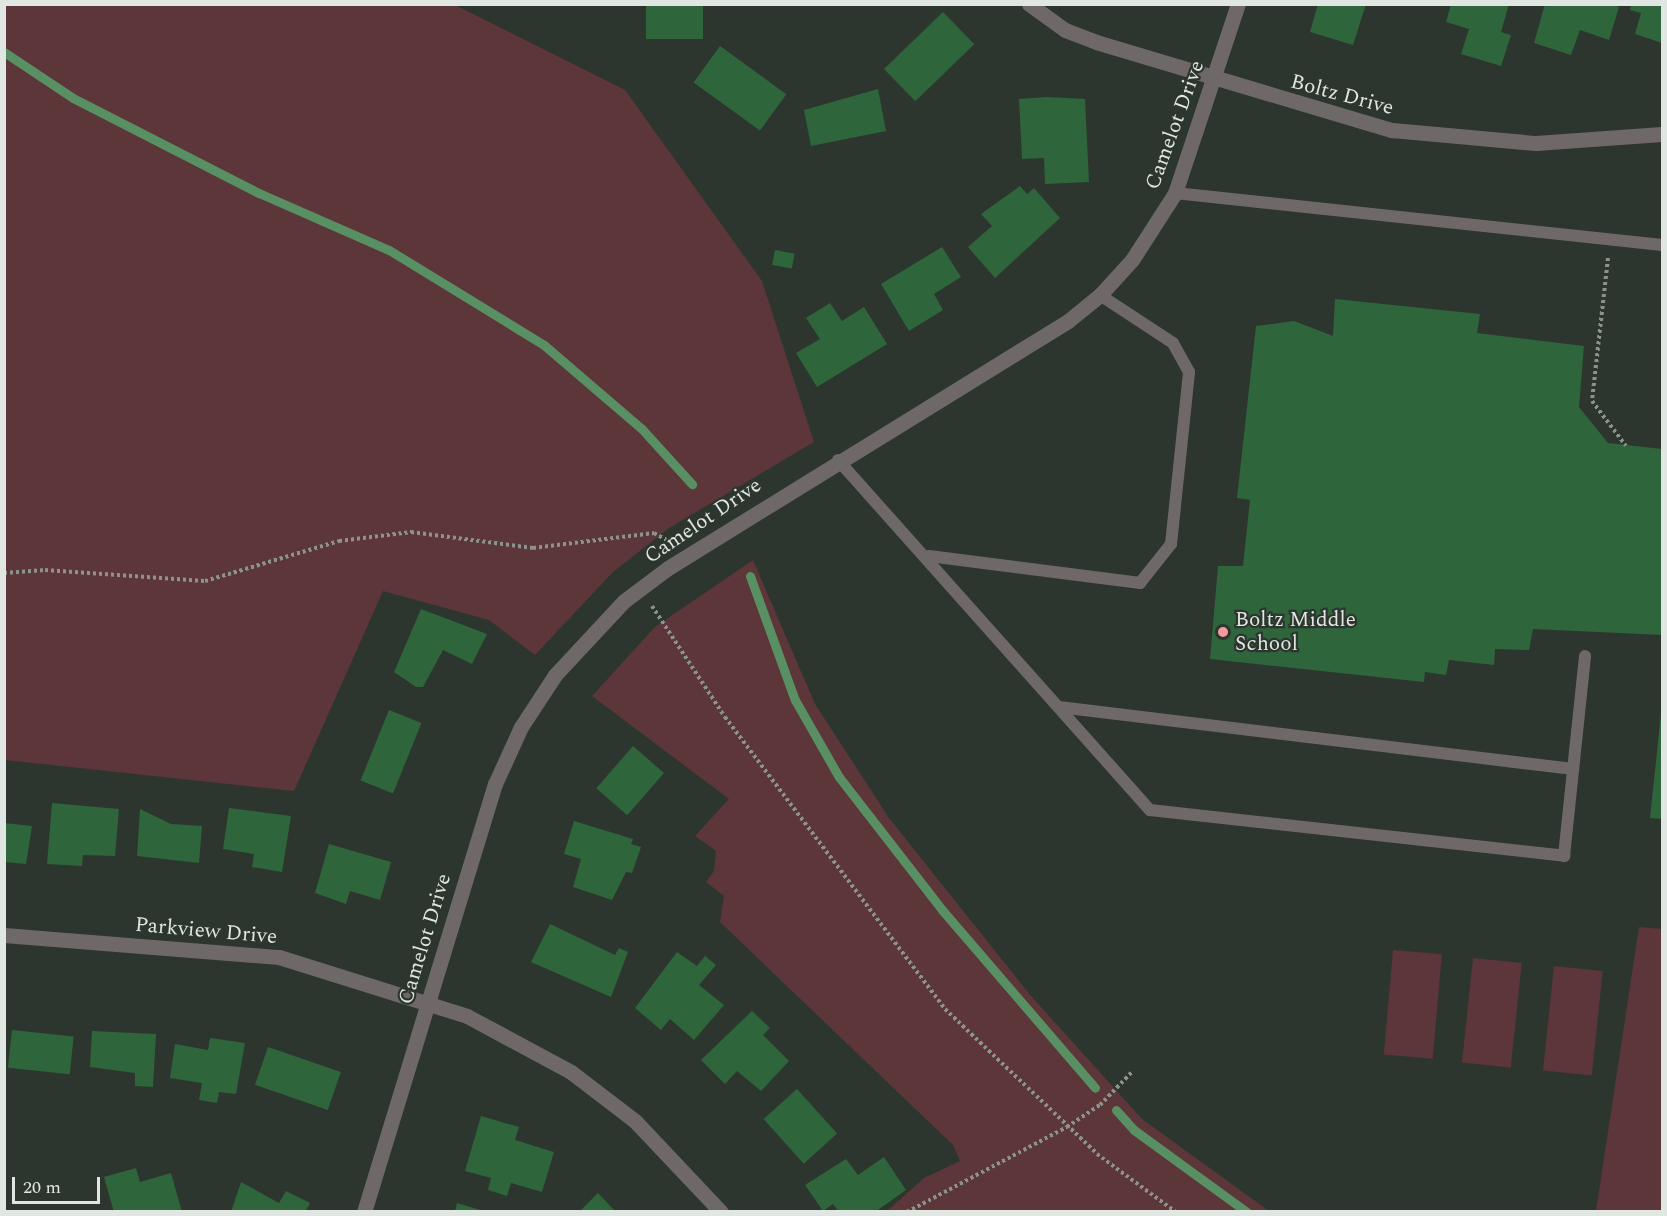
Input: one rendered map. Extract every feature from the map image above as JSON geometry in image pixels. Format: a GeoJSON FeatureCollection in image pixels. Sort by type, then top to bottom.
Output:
{"type":"FeatureCollection","features":[{"type":"Feature","properties":{"kind":"street","name":"Boltz Drive"},"geometry":{"type":"LineString","coordinates":[[1029,4],[1065,30],[1323,113],[1452,139],[1536,143],[1662,134]]}},
{"type":"Feature","properties":{"kind":"street","name":"Camelot Drive"},"geometry":{"type":"LineString","coordinates":[[364,1212],[495,784],[521,727],[590,633],[640,588],[683,558],[838,460],[1068,321],[1100,295],[1132,260],[1174,193],[1238,4]]}},
{"type":"Feature","properties":{"kind":"street","name":"Parkview Drive"},"geometry":{"type":"LineString","coordinates":[[4,935],[279,957],[467,1016],[571,1072],[660,1144],[721,1212]]}},
{"type":"Feature","properties":{"kind":"lane"},"geometry":{"type":"LineString","coordinates":[[1174,193],[1662,245]]}},
{"type":"Feature","properties":{"kind":"lane"},"geometry":{"type":"LineString","coordinates":[[929,556],[1140,583],[1171,544],[1190,372],[1173,343],[1100,295]]}},
{"type":"Feature","properties":{"kind":"lane"},"geometry":{"type":"LineString","coordinates":[[838,460],[929,556],[1150,810],[1564,856],[1585,656]]}},
{"type":"Feature","properties":{"kind":"lane"},"geometry":{"type":"LineString","coordinates":[[1059,706],[1573,769]]}},
{"type":"Feature","properties":{"kind":"path"},"geometry":{"type":"LineString","coordinates":[[1610,240],[1592,401],[1626,446]]}},
{"type":"Feature","properties":{"kind":"path"},"geometry":{"type":"LineString","coordinates":[[4,573],[45,570],[205,581],[328,543],[411,532],[533,548],[654,533],[683,558]]}},
{"type":"Feature","properties":{"kind":"path"},"geometry":{"type":"LineString","coordinates":[[640,588],[725,717],[945,1009],[1067,1128],[1140,1190],[1176,1212]]}},
{"type":"Feature","properties":{"kind":"path"},"geometry":{"type":"LineString","coordinates":[[907,1212],[1067,1128],[1100,1105],[1132,1072]]}},
{"type":"Feature","properties":{"kind":"shaded area"},"geometry":{"type":"Polygon","coordinates":[[[5,4],[455,5],[625,90],[762,281],[814,442],[669,528],[613,572],[535,655],[489,620],[383,591],[294,791],[5,760],[5,4]]]}},
{"type":"Feature","properties":{"kind":"shaded area"},"geometry":{"type":"Polygon","coordinates":[[[753,560],[815,704],[889,818],[1031,996],[1142,1119],[1269,1211],[887,1211],[924,1178],[960,1161],[953,1145],[720,922],[724,896],[706,882],[714,871],[716,851],[695,836],[729,799],[592,696],[655,627],[753,560]]]}},
{"type":"Feature","properties":{"kind":"shaded area"},"geometry":{"type":"Polygon","coordinates":[[[1639,927],[1662,929],[1662,1211],[1596,1211],[1639,927]]]}},
{"type":"Feature","properties":{"kind":"shaded area"},"geometry":{"type":"Polygon","coordinates":[[[1393,950],[1442,954],[1433,1059],[1384,1055],[1393,950]]]}},
{"type":"Feature","properties":{"kind":"shaded area"},"geometry":{"type":"Polygon","coordinates":[[[1473,958],[1522,963],[1511,1068],[1462,1062],[1473,958]]]}},
{"type":"Feature","properties":{"kind":"shaded area"},"geometry":{"type":"Polygon","coordinates":[[[1554,966],[1603,971],[1592,1076],[1543,1070],[1554,966]]]}},
{"type":"Feature","properties":{"kind":"building"},"geometry":{"type":"Polygon","coordinates":[[[646,4],[703,4],[703,39],[646,39],[646,4]]]}},
{"type":"Feature","properties":{"kind":"building"},"geometry":{"type":"Polygon","coordinates":[[[1318,4],[1366,4],[1353,45],[1310,32],[1318,4]]]}},
{"type":"Feature","properties":{"kind":"building"},"geometry":{"type":"Polygon","coordinates":[[[1451,4],[1509,4],[1501,32],[1511,35],[1501,66],[1461,54],[1469,29],[1446,22],[1451,4]]]}},
{"type":"Feature","properties":{"kind":"building"},"geometry":{"type":"Polygon","coordinates":[[[1545,4],[1611,4],[1619,7],[1609,40],[1580,30],[1571,55],[1534,43],[1545,4]]]}},
{"type":"Feature","properties":{"kind":"building"},"geometry":{"type":"Polygon","coordinates":[[[1631,4],[1662,4],[1662,43],[1635,34],[1641,13],[1630,10],[1631,4]]]}},
{"type":"Feature","properties":{"kind":"building"},"geometry":{"type":"Polygon","coordinates":[[[943,12],[974,44],[915,101],[884,69],[943,12]]]}},
{"type":"Feature","properties":{"kind":"building"},"geometry":{"type":"Polygon","coordinates":[[[720,46],[786,94],[760,131],[694,82],[720,46]]]}},
{"type":"Feature","properties":{"kind":"building"},"geometry":{"type":"Polygon","coordinates":[[[878,89],[886,131],[811,146],[804,110],[878,89]]]}},
{"type":"Feature","properties":{"kind":"building"},"geometry":{"type":"Polygon","coordinates":[[[1047,97],[1085,99],[1089,182],[1045,184],[1044,158],[1022,159],[1019,99],[1047,97]]]}},
{"type":"Feature","properties":{"kind":"building"},"geometry":{"type":"Polygon","coordinates":[[[1020,186],[1027,194],[1034,188],[1060,218],[995,278],[968,247],[992,226],[981,214],[1020,186]]]}},
{"type":"Feature","properties":{"kind":"building"},"geometry":{"type":"Polygon","coordinates":[[[942,247],[961,277],[934,294],[943,310],[909,331],[881,284],[942,247]]]}},
{"type":"Feature","properties":{"kind":"building"},"geometry":{"type":"Polygon","coordinates":[[[775,250],[795,254],[792,269],[772,265],[775,250]]]}},
{"type":"Feature","properties":{"kind":"building"},"geometry":{"type":"Polygon","coordinates":[[[1335,299],[1480,314],[1477,333],[1584,346],[1579,407],[1608,443],[1662,449],[1662,635],[1533,629],[1529,650],[1495,649],[1494,665],[1449,660],[1446,675],[1425,672],[1424,682],[1210,659],[1218,566],[1243,566],[1250,500],[1237,498],[1256,326],[1294,321],[1333,336],[1335,299]]]}},
{"type":"Feature","properties":{"kind":"building"},"geometry":{"type":"Polygon","coordinates":[[[830,303],[842,321],[864,307],[887,344],[817,387],[796,353],[820,339],[806,318],[830,303]]]}},
{"type":"Feature","properties":{"kind":"building"},"geometry":{"type":"Polygon","coordinates":[[[421,609],[487,634],[472,664],[443,650],[423,687],[416,687],[394,672],[421,609]]]}},
{"type":"Feature","properties":{"kind":"building"},"geometry":{"type":"Polygon","coordinates":[[[389,710],[421,723],[393,794],[361,780],[389,710]]]}},
{"type":"Feature","properties":{"kind":"building"},"geometry":{"type":"Polygon","coordinates":[[[1662,714],[1662,819],[1650,818],[1662,714]]]}},
{"type":"Feature","properties":{"kind":"building"},"geometry":{"type":"Polygon","coordinates":[[[633,746],[664,773],[627,815],[596,788],[633,746]]]}},
{"type":"Feature","properties":{"kind":"building"},"geometry":{"type":"Polygon","coordinates":[[[52,803],[119,809],[115,856],[83,855],[82,866],[47,864],[52,803]]]}},
{"type":"Feature","properties":{"kind":"building"},"geometry":{"type":"Polygon","coordinates":[[[229,808],[291,816],[282,872],[252,867],[254,854],[223,849],[229,808]]]}},
{"type":"Feature","properties":{"kind":"building"},"geometry":{"type":"Polygon","coordinates":[[[140,809],[171,824],[202,826],[199,863],[137,856],[140,809]]]}},
{"type":"Feature","properties":{"kind":"building"},"geometry":{"type":"Polygon","coordinates":[[[574,821],[633,839],[631,844],[641,847],[632,873],[626,872],[612,900],[573,887],[581,859],[564,854],[574,821]]]}},
{"type":"Feature","properties":{"kind":"building"},"geometry":{"type":"Polygon","coordinates":[[[4,823],[32,826],[26,864],[4,862],[4,823]]]}},
{"type":"Feature","properties":{"kind":"building"},"geometry":{"type":"Polygon","coordinates":[[[329,844],[391,862],[380,900],[350,891],[346,904],[315,893],[329,844]]]}},
{"type":"Feature","properties":{"kind":"building"},"geometry":{"type":"Polygon","coordinates":[[[550,924],[615,955],[619,948],[628,952],[611,997],[531,962],[550,924]]]}},
{"type":"Feature","properties":{"kind":"building"},"geometry":{"type":"Polygon","coordinates":[[[677,952],[697,966],[705,956],[716,965],[699,985],[724,1005],[694,1040],[670,1019],[661,1030],[635,1008],[677,952]]]}},
{"type":"Feature","properties":{"kind":"building"},"geometry":{"type":"Polygon","coordinates":[[[752,1011],[770,1028],[763,1035],[789,1061],[761,1091],[737,1071],[725,1084],[701,1060],[752,1011]]]}},
{"type":"Feature","properties":{"kind":"building"},"geometry":{"type":"Polygon","coordinates":[[[12,1030],[74,1036],[70,1074],[8,1068],[12,1030]]]}},
{"type":"Feature","properties":{"kind":"building"},"geometry":{"type":"Polygon","coordinates":[[[92,1031],[156,1034],[153,1087],[135,1086],[135,1073],[90,1067],[92,1031]]]}},
{"type":"Feature","properties":{"kind":"building"},"geometry":{"type":"Polygon","coordinates":[[[210,1038],[245,1043],[236,1094],[219,1092],[217,1103],[199,1100],[202,1083],[170,1078],[175,1044],[208,1050],[210,1038]]]}},
{"type":"Feature","properties":{"kind":"building"},"geometry":{"type":"Polygon","coordinates":[[[268,1047],[341,1072],[328,1110],[255,1085],[268,1047]]]}},
{"type":"Feature","properties":{"kind":"building"},"geometry":{"type":"Polygon","coordinates":[[[797,1089],[837,1134],[804,1164],[764,1119],[797,1089]]]}},
{"type":"Feature","properties":{"kind":"building"},"geometry":{"type":"Polygon","coordinates":[[[481,1116],[519,1127],[515,1140],[554,1152],[542,1192],[511,1183],[507,1196],[488,1190],[491,1178],[465,1171],[481,1116]]]}},
{"type":"Feature","properties":{"kind":"building"},"geometry":{"type":"Polygon","coordinates":[[[884,1157],[906,1190],[875,1212],[839,1212],[833,1204],[823,1211],[805,1185],[846,1159],[858,1175],[884,1157]]]}},
{"type":"Feature","properties":{"kind":"building"},"geometry":{"type":"Polygon","coordinates":[[[136,1168],[140,1182],[171,1173],[182,1212],[114,1212],[104,1177],[136,1168]]]}},
{"type":"Feature","properties":{"kind":"building"},"geometry":{"type":"Polygon","coordinates":[[[241,1182],[279,1203],[286,1191],[310,1203],[305,1212],[231,1212],[241,1182]]]}},
{"type":"Feature","properties":{"kind":"building"},"geometry":{"type":"Polygon","coordinates":[[[598,1193],[616,1212],[579,1212],[598,1193]]]}},
{"type":"Feature","properties":{"kind":"building"},"geometry":{"type":"Polygon","coordinates":[[[457,1203],[484,1211],[484,1212],[455,1212],[457,1203]]]}},
{"type":"Feature","properties":{"kind":"waterway"},"geometry":{"type":"LineString","coordinates":[[4,52],[73,98],[259,193],[389,250],[544,345],[641,428],[692,484]]}},
{"type":"Feature","properties":{"kind":"waterway"},"geometry":{"type":"LineString","coordinates":[[750,576],[795,700],[839,777],[943,911],[1095,1088]]}},
{"type":"Feature","properties":{"kind":"waterway"},"geometry":{"type":"LineString","coordinates":[[1116,1110],[1134,1130],[1247,1212]]}},
{"type":"Feature","properties":{"kind":"place","name":"Boltz Middle School"},"geometry":{"type":"Point","coordinates":[1223,632]}}]}
